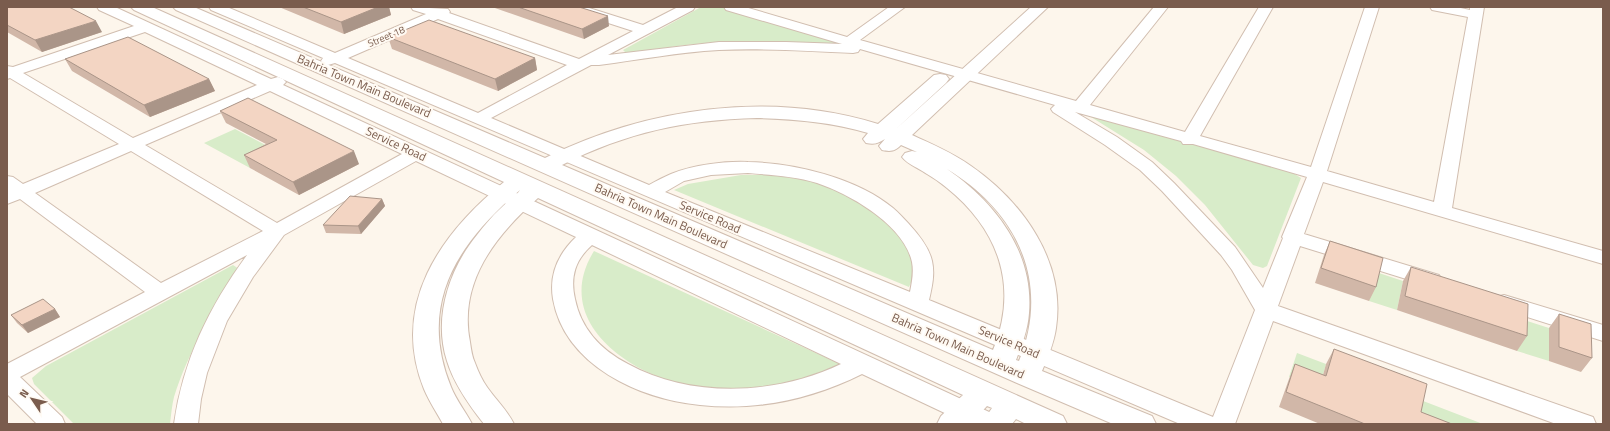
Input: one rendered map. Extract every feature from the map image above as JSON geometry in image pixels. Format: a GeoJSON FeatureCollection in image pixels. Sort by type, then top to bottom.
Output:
{"type":"FeatureCollection","features":[{"type":"Feature","properties":{"kind":"street"},"geometry":{"type":"LineString","coordinates":[[104,7],[142,17]]}},
{"type":"Feature","properties":{"kind":"street","name":"Bahria Town Main Boulevard"},"geometry":{"type":"LineString","coordinates":[[181,7],[326,62],[563,164],[1027,376],[1142,424]]}},
{"type":"Feature","properties":{"kind":"street","name":"Service Road"},"geometry":{"type":"LineString","coordinates":[[216,7],[326,62],[478,119],[563,164],[650,192],[1205,424]]}},
{"type":"Feature","properties":{"kind":"street"},"geometry":{"type":"LineString","coordinates":[[418,7],[585,62],[719,46],[786,46],[851,50],[856,43],[898,7]]}},
{"type":"Feature","properties":{"kind":"street","name":"Street 18"},"geometry":{"type":"LineString","coordinates":[[326,62],[454,7]]}},
{"type":"Feature","properties":{"kind":"street"},"geometry":{"type":"LineString","coordinates":[[573,7],[644,30]]}},
{"type":"Feature","properties":{"kind":"street"},"geometry":{"type":"LineString","coordinates":[[478,119],[688,7]]}},
{"type":"Feature","properties":{"kind":"street"},"geometry":{"type":"LineString","coordinates":[[732,7],[779,15],[856,43],[1189,140],[1317,174],[1603,258]]}},
{"type":"Feature","properties":{"kind":"street"},"geometry":{"type":"LineString","coordinates":[[958,73],[1020,7]]}},
{"type":"Feature","properties":{"kind":"street"},"geometry":{"type":"LineString","coordinates":[[885,139],[958,73],[1040,7]]}},
{"type":"Feature","properties":{"kind":"street"},"geometry":{"type":"LineString","coordinates":[[1079,108],[1161,7]]}},
{"type":"Feature","properties":{"kind":"street"},"geometry":{"type":"LineString","coordinates":[[1189,140],[1266,7]]}},
{"type":"Feature","properties":{"kind":"street"},"geometry":{"type":"LineString","coordinates":[[1223,424],[1292,237],[1317,174],[1372,7]]}},
{"type":"Feature","properties":{"kind":"street"},"geometry":{"type":"LineString","coordinates":[[1437,7],[1476,11],[1442,211]]}},
{"type":"Feature","properties":{"kind":"street"},"geometry":{"type":"LineString","coordinates":[[9,72],[142,17]]}},
{"type":"Feature","properties":{"kind":"street","name":"Bahria Town Main Boulevard"},"geometry":{"type":"LineString","coordinates":[[142,17],[519,191],[966,409],[999,418],[1053,424]]}},
{"type":"Feature","properties":{"kind":"street"},"geometry":{"type":"LineString","coordinates":[[9,72],[277,231]]}},
{"type":"Feature","properties":{"kind":"street"},"geometry":{"type":"LineString","coordinates":[[15,195],[281,81]]}},
{"type":"Feature","properties":{"kind":"street","name":"Service Road"},"geometry":{"type":"LineString","coordinates":[[281,81],[416,154],[519,191],[590,236],[863,363],[966,409]]}},
{"type":"Feature","properties":{"kind":"street"},"geometry":{"type":"LineString","coordinates":[[1057,102],[1055,106],[1057,108],[1111,141],[1146,166],[1168,187],[1228,251],[1240,267],[1266,310],[1584,424]]}},
{"type":"Feature","properties":{"kind":"street"},"geometry":{"type":"LineString","coordinates":[[563,164],[643,139],[676,131],[720,125],[791,125],[885,139],[930,150],[972,175],[1006,207],[1024,232],[1037,260],[1044,289],[1044,321],[1036,354],[1027,376]]}},
{"type":"Feature","properties":{"kind":"street"},"geometry":{"type":"LineString","coordinates":[[885,139],[957,185],[979,205],[997,228],[1010,254],[1017,282],[1018,312],[1010,343],[1001,364]]}},
{"type":"Feature","properties":{"kind":"street"},"geometry":{"type":"LineString","coordinates":[[7,374],[277,231],[416,154]]}},
{"type":"Feature","properties":{"kind":"street"},"geometry":{"type":"LineString","coordinates":[[650,192],[666,182],[693,174],[716,169],[746,168],[800,172],[853,190],[875,204],[900,224],[916,247],[922,262],[922,287],[918,304]]}},
{"type":"Feature","properties":{"kind":"street"},"geometry":{"type":"LineString","coordinates":[[7,181],[15,195],[160,293]]}},
{"type":"Feature","properties":{"kind":"street"},"geometry":{"type":"LineString","coordinates":[[458,424],[449,412],[439,393],[427,355],[425,336],[430,299],[437,276],[452,248],[475,218],[519,191]]}},
{"type":"Feature","properties":{"kind":"street"},"geometry":{"type":"LineString","coordinates":[[500,424],[487,411],[475,394],[466,376],[459,358],[455,340],[455,310],[465,271],[473,256],[519,191]]}},
{"type":"Feature","properties":{"kind":"street"},"geometry":{"type":"LineString","coordinates":[[186,424],[187,406],[194,378],[214,328],[233,291],[260,250],[277,231]]}},
{"type":"Feature","properties":{"kind":"street"},"geometry":{"type":"LineString","coordinates":[[590,236],[571,254],[564,270],[562,299],[566,314],[573,328],[583,342],[607,363],[630,377],[652,386],[693,395],[725,398],[751,397],[802,389],[825,381],[863,363]]}},
{"type":"Feature","properties":{"kind":"street"},"geometry":{"type":"LineString","coordinates":[[1292,237],[1452,286]]}},
{"type":"Feature","properties":{"kind":"street"},"geometry":{"type":"LineString","coordinates":[[1489,298],[1603,333]]}},
{"type":"Feature","properties":{"kind":"street"},"geometry":{"type":"LineString","coordinates":[[7,379],[53,424]]}},
{"type":"Feature","properties":{"kind":"green space"},"geometry":{"type":"Polygon","coordinates":[[[701,7],[722,7],[838,42],[835,44],[722,42],[626,53],[623,50],[701,7]]]}},
{"type":"Feature","properties":{"kind":"green space"},"geometry":{"type":"Polygon","coordinates":[[[1094,114],[1293,173],[1301,178],[1267,266],[1263,268],[1253,265],[1205,205],[1176,176],[1144,150],[1091,117],[1094,114]]]}},
{"type":"Feature","properties":{"kind":"green space"},"geometry":{"type":"Polygon","coordinates":[[[235,129],[281,153],[250,168],[204,143],[235,129]]]}},
{"type":"Feature","properties":{"kind":"green space"},"geometry":{"type":"Polygon","coordinates":[[[741,175],[772,175],[812,181],[837,189],[889,220],[909,250],[913,266],[913,278],[909,287],[674,190],[688,184],[741,175]]]}},
{"type":"Feature","properties":{"kind":"green space"},"geometry":{"type":"Polygon","coordinates":[[[594,251],[840,364],[828,372],[790,384],[742,390],[695,387],[658,377],[636,366],[616,353],[600,337],[588,318],[582,298],[584,275],[594,251]]]}},
{"type":"Feature","properties":{"kind":"green space"},"geometry":{"type":"Polygon","coordinates":[[[233,265],[239,269],[194,347],[173,400],[170,424],[74,424],[34,384],[32,378],[46,366],[233,265]]]}},
{"type":"Feature","properties":{"kind":"green space"},"geometry":{"type":"Polygon","coordinates":[[[1376,272],[1403,281],[1397,310],[1369,301],[1376,272]]]}},
{"type":"Feature","properties":{"kind":"green space"},"geometry":{"type":"Polygon","coordinates":[[[1518,318],[1549,328],[1549,361],[1517,351],[1518,318]]]}},
{"type":"Feature","properties":{"kind":"green space"},"geometry":{"type":"Polygon","coordinates":[[[1297,353],[1326,364],[1319,389],[1289,377],[1297,353]]]}},
{"type":"Feature","properties":{"kind":"green space"},"geometry":{"type":"Polygon","coordinates":[[[1418,399],[1483,424],[1413,424],[1418,399]]]}},
{"type":"Feature","properties":{"kind":"building"},"geometry":{"type":"Polygon","coordinates":[[[7,7],[69,7],[96,21],[35,40],[7,25],[7,7]]]}},
{"type":"Feature","properties":{"kind":"building"},"geometry":{"type":"Polygon","coordinates":[[[303,7],[378,7],[341,22],[303,7]]]}},
{"type":"Feature","properties":{"kind":"building"},"geometry":{"type":"Polygon","coordinates":[[[518,7],[579,7],[608,16],[582,29],[518,7]]]}},
{"type":"Feature","properties":{"kind":"building"},"geometry":{"type":"Polygon","coordinates":[[[429,20],[535,58],[495,79],[388,37],[429,20]]]}},
{"type":"Feature","properties":{"kind":"building"},"geometry":{"type":"Polygon","coordinates":[[[128,37],[209,79],[144,105],[65,59],[128,37]]]}},
{"type":"Feature","properties":{"kind":"building"},"geometry":{"type":"Polygon","coordinates":[[[248,98],[354,151],[293,182],[244,155],[277,140],[220,111],[248,98]]]}},
{"type":"Feature","properties":{"kind":"building"},"geometry":{"type":"Polygon","coordinates":[[[350,196],[382,199],[358,226],[323,225],[350,196]]]}},
{"type":"Feature","properties":{"kind":"building"},"geometry":{"type":"Polygon","coordinates":[[[1330,241],[1383,258],[1376,287],[1321,268],[1330,241]]]}},
{"type":"Feature","properties":{"kind":"building"},"geometry":{"type":"Polygon","coordinates":[[[1411,267],[1528,304],[1527,336],[1405,296],[1411,267]]]}},
{"type":"Feature","properties":{"kind":"building"},"geometry":{"type":"Polygon","coordinates":[[[43,299],[55,309],[22,325],[11,315],[43,299]]]}},
{"type":"Feature","properties":{"kind":"building"},"geometry":{"type":"Polygon","coordinates":[[[1559,314],[1591,324],[1592,358],[1559,347],[1559,314]]]}},
{"type":"Feature","properties":{"kind":"building"},"geometry":{"type":"Polygon","coordinates":[[[1334,349],[1427,384],[1421,412],[1452,424],[1365,424],[1286,392],[1295,364],[1326,376],[1334,349]]]}}]}
